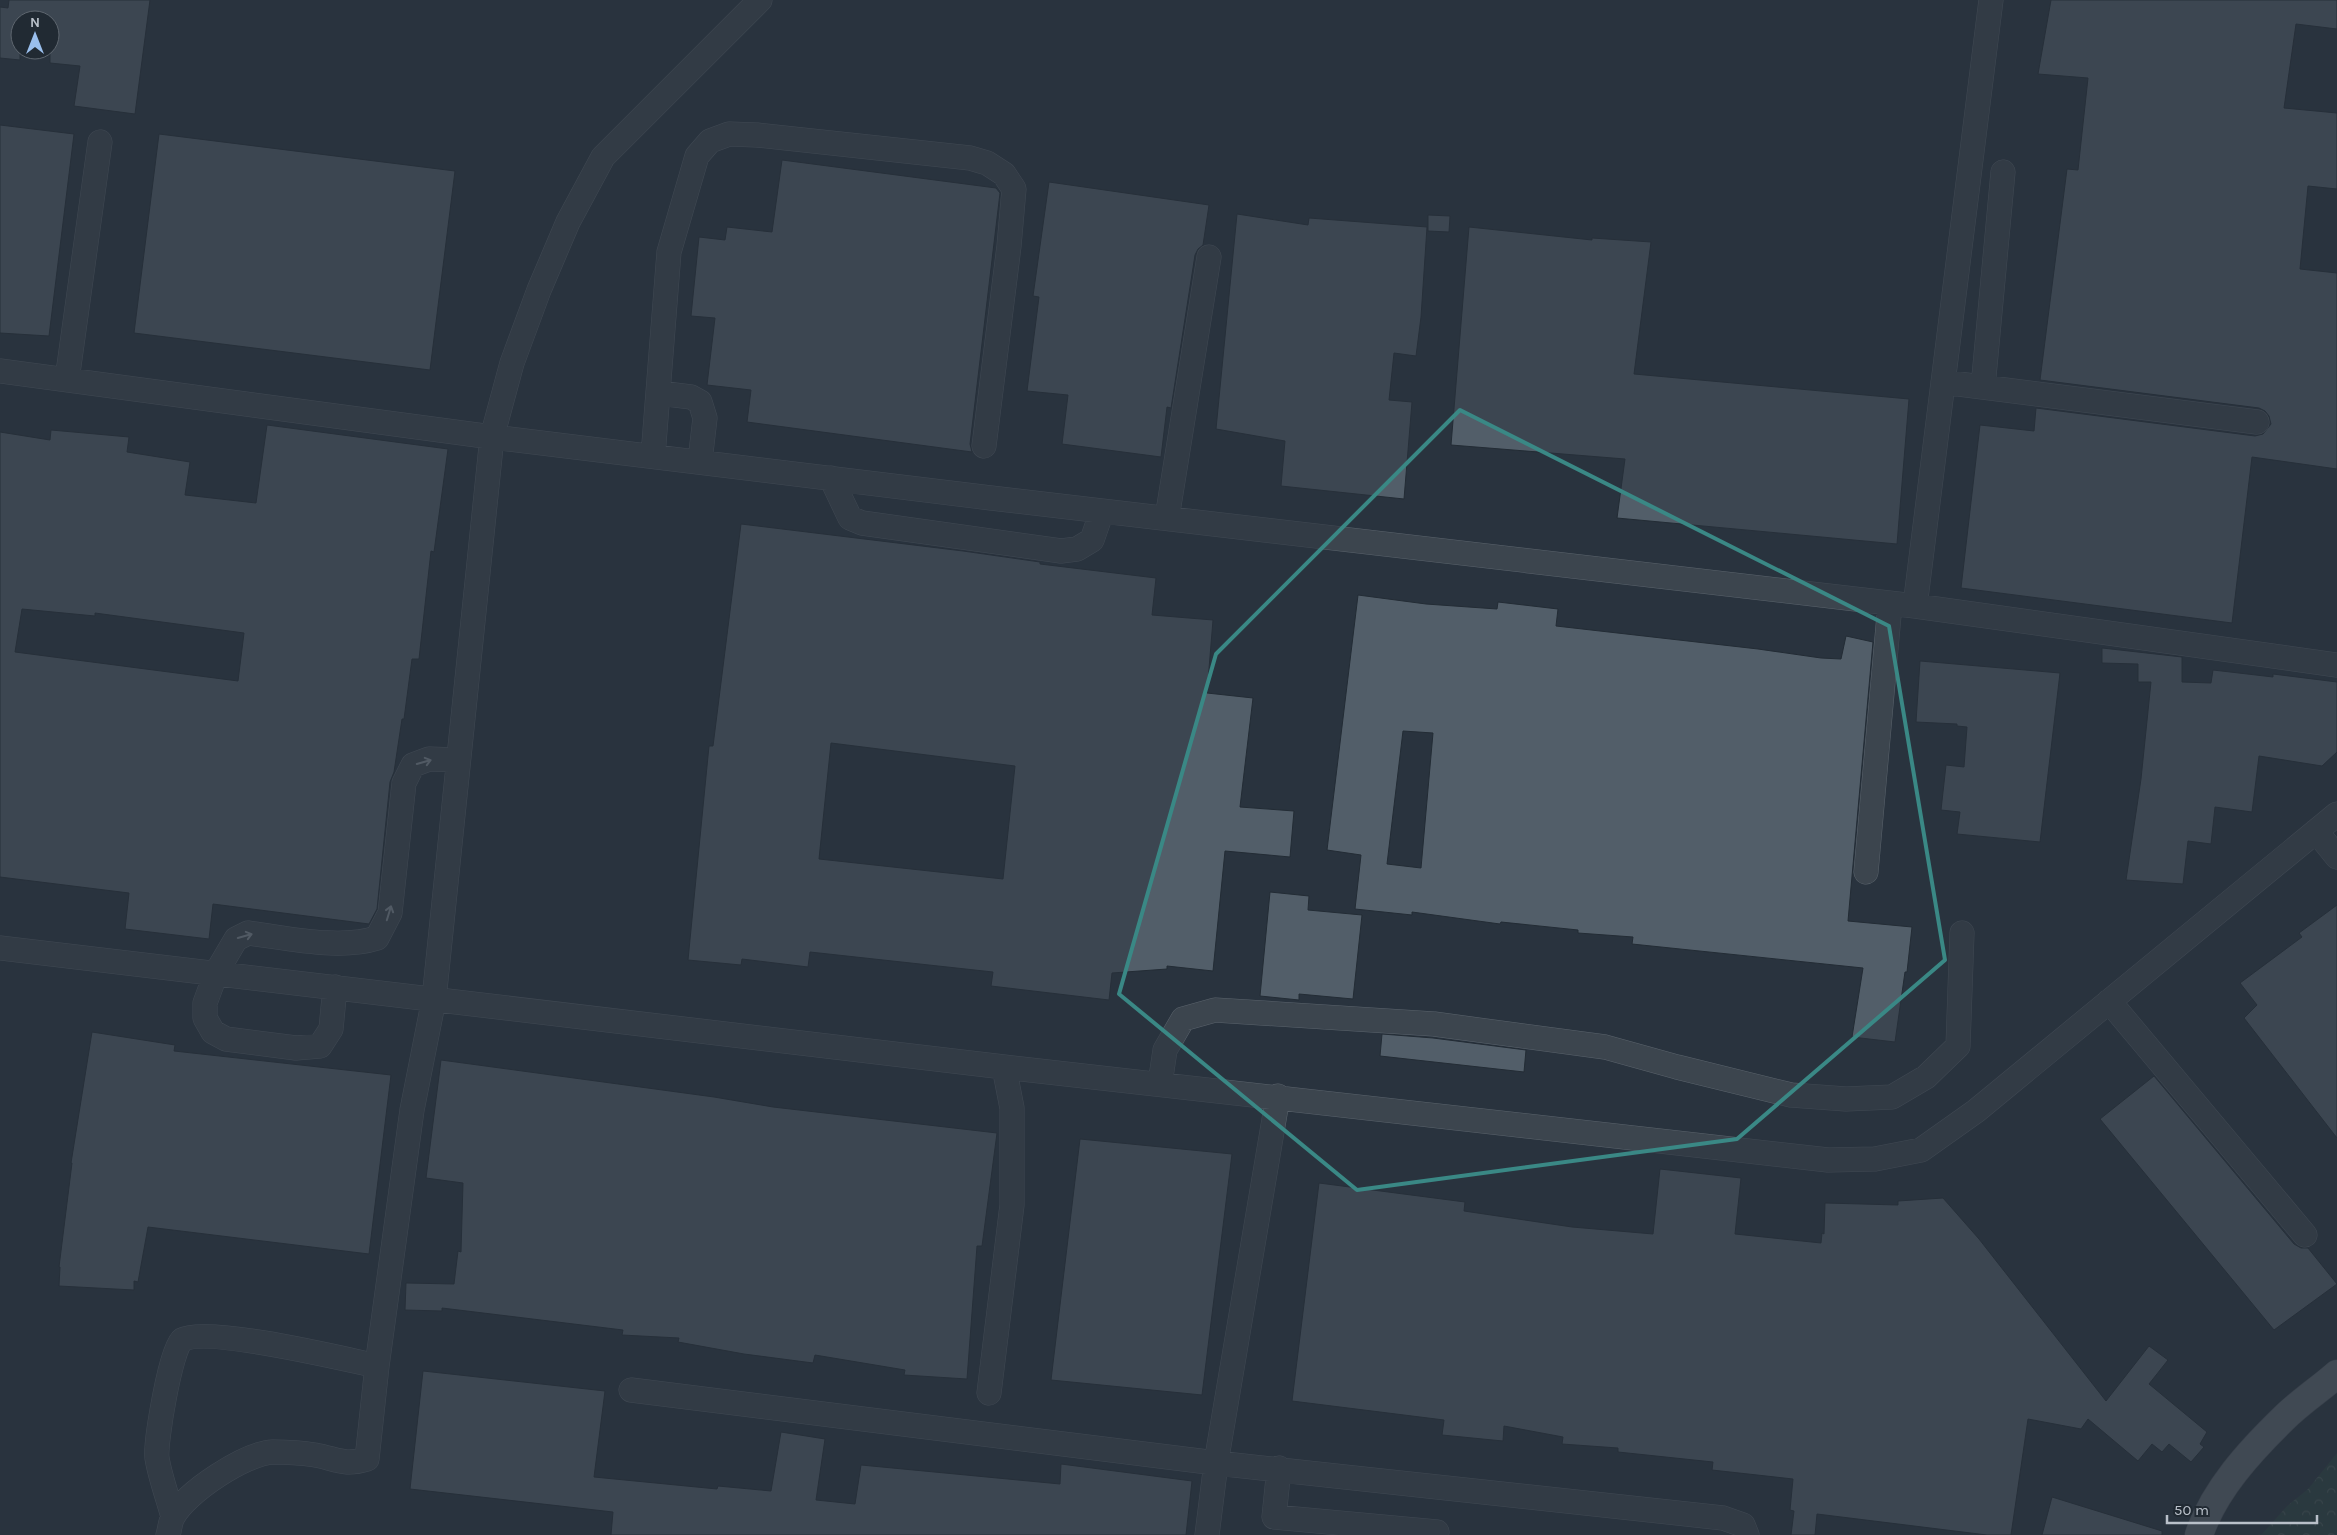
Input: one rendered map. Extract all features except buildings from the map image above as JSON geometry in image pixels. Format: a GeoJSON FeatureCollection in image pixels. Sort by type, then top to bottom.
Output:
{"type":"FeatureCollection","features":[{"type":"Feature","properties":{"kind":"main road"},"geometry":{"type":"LineString","coordinates":[[2199,1535],[2206,1515],[2215,1498],[2254,1448],[2285,1417],[2337,1374]]}},
{"type":"Feature","properties":{"kind":"lane"},"geometry":{"type":"LineString","coordinates":[[171,1526],[192,1495],[242,1460],[272,1452],[316,1455],[342,1463],[352,1463],[367,1459],[377,1366],[412,1110],[434,999],[492,437],[512,363],[539,290],[568,222],[604,157],[760,0]]}},
{"type":"Feature","properties":{"kind":"lane"},"geometry":{"type":"LineString","coordinates":[[1915,606],[1991,0]]}},
{"type":"Feature","properties":{"kind":"lane"},"geometry":{"type":"LineString","coordinates":[[653,456],[669,252],[697,156],[710,141],[729,134],[758,135],[970,158],[987,162],[1004,174],[1014,189],[1009,246],[984,446]]}},
{"type":"Feature","properties":{"kind":"lane"},"geometry":{"type":"LineString","coordinates":[[67,380],[100,142]]}},
{"type":"Feature","properties":{"kind":"lane"},"geometry":{"type":"LineString","coordinates":[[1983,387],[2003,172]]}},
{"type":"Feature","properties":{"kind":"lane"},"geometry":{"type":"LineString","coordinates":[[1167,518],[1209,257]]}},
{"type":"Feature","properties":{"kind":"lane"},"geometry":{"type":"LineString","coordinates":[[0,371],[492,437],[1915,606],[2337,665]]}},
{"type":"Feature","properties":{"kind":"lane"},"geometry":{"type":"LineString","coordinates":[[1943,382],[2257,422]]}},
{"type":"Feature","properties":{"kind":"lane"},"geometry":{"type":"LineString","coordinates":[[659,393],[691,396],[700,402],[705,418],[700,462]]}},
{"type":"Feature","properties":{"kind":"lane"},"geometry":{"type":"LineString","coordinates":[[831,478],[850,518],[862,523],[1061,551],[1077,549],[1092,540],[1102,510]]}},
{"type":"Feature","properties":{"kind":"lane"},"geometry":{"type":"LineString","coordinates":[[1866,872],[1890,604]]}},
{"type":"Feature","properties":{"kind":"lane"},"geometry":{"type":"LineString","coordinates":[[335,988],[331,1028],[320,1046],[296,1048],[226,1040],[213,1032],[205,1018],[205,1003],[216,972],[236,939],[248,934],[338,943],[362,943],[377,938],[390,913],[404,783],[413,765],[429,759],[458,760]]}},
{"type":"Feature","properties":{"kind":"lane"},"geometry":{"type":"LineString","coordinates":[[0,948],[216,972],[335,988],[1004,1067],[1278,1096],[1828,1160],[1875,1159],[1921,1150],[1976,1111],[2337,814]]}},
{"type":"Feature","properties":{"kind":"lane"},"geometry":{"type":"LineString","coordinates":[[2316,831],[2337,857]]}},
{"type":"Feature","properties":{"kind":"lane"},"geometry":{"type":"LineString","coordinates":[[1160,1084],[1165,1050],[1183,1019],[1215,1010],[1434,1024],[1606,1047],[1677,1067],[1791,1095],[1846,1100],[1892,1097],[1926,1077],[1958,1046],[1962,934]]}},
{"type":"Feature","properties":{"kind":"lane"},"geometry":{"type":"LineString","coordinates":[[2109,1001],[2305,1235]]}},
{"type":"Feature","properties":{"kind":"lane"},"geometry":{"type":"LineString","coordinates":[[989,1393],[1012,1205],[1012,1108],[1004,1067]]}},
{"type":"Feature","properties":{"kind":"lane"},"geometry":{"type":"LineString","coordinates":[[1207,1535],[1216,1463],[1278,1096]]}},
{"type":"Feature","properties":{"kind":"lane"},"geometry":{"type":"LineString","coordinates":[[171,1526],[157,1456],[168,1376],[175,1349],[181,1340],[211,1336],[260,1343],[377,1366]]}},
{"type":"Feature","properties":{"kind":"lane"},"geometry":{"type":"LineString","coordinates":[[631,1390],[1216,1463],[1279,1468],[1723,1518],[1743,1525],[1747,1535]]}},
{"type":"Feature","properties":{"kind":"lane"},"geometry":{"type":"LineString","coordinates":[[1279,1468],[1273,1526],[1437,1532]]}},
{"type":"Feature","properties":{"kind":"highlighted area"},"geometry":{"type":"Polygon","coordinates":[[[1460,410],[1889,626],[1945,960],[1737,1139],[1357,1190],[1119,994],[1216,654],[1460,410]]]}},
{"type":"Feature","properties":{"kind":"green space"},"geometry":{"type":"Polygon","coordinates":[[[2337,1453],[2337,1535],[2258,1535],[2262,1534],[2287,1506],[2308,1489],[2337,1453]]]}}]}
